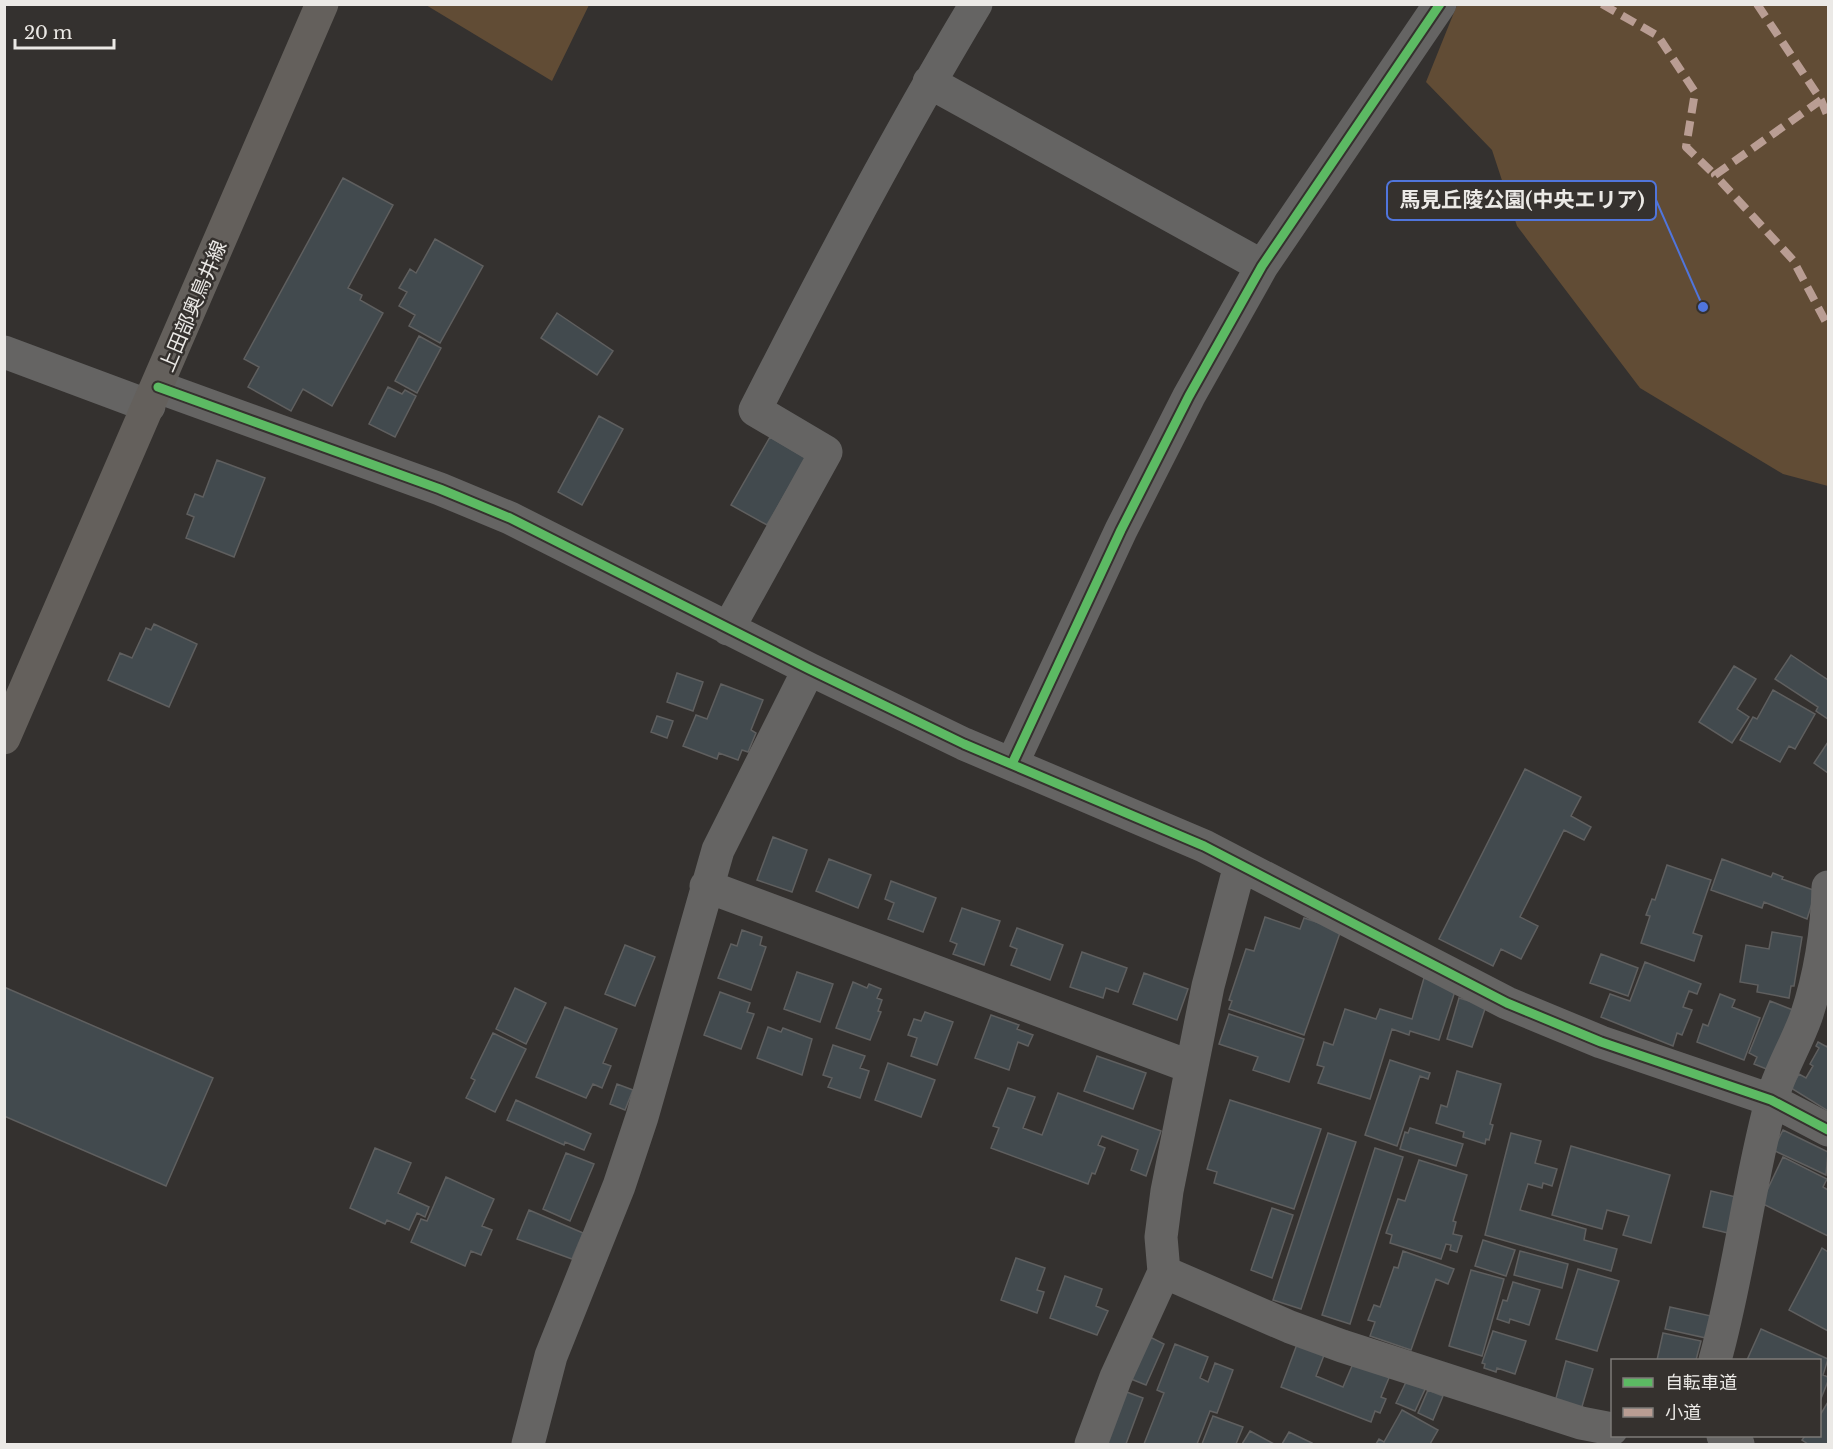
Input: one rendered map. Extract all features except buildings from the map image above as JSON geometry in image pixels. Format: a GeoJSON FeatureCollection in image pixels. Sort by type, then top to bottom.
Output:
{"type":"FeatureCollection","features":[{"type":"Feature","properties":{"kind":"street","name":"上田部奥鳥井線"},"geometry":{"type":"LineString","coordinates":[[4,738],[154,397],[322,4]]}},
{"type":"Feature","properties":{"kind":"street"},"geometry":{"type":"LineString","coordinates":[[728,629],[826,452],[755,410],[830,263],[929,82],[976,4]]}},
{"type":"Feature","properties":{"kind":"street"},"geometry":{"type":"LineString","coordinates":[[1012,764],[1121,530],[1190,396],[1262,266],[1440,4]]}},
{"type":"Feature","properties":{"kind":"street"},"geometry":{"type":"LineString","coordinates":[[929,82],[1262,266]]}},
{"type":"Feature","properties":{"kind":"street"},"geometry":{"type":"LineString","coordinates":[[4,352],[154,397],[440,489],[510,519],[964,744],[1162,827],[1552,1024],[1772,1100],[1828,1130]]}},
{"type":"Feature","properties":{"kind":"street"},"geometry":{"type":"LineString","coordinates":[[528,1444],[551,1356],[619,1186],[642,1117],[706,886],[732,818],[809,669]]}},
{"type":"Feature","properties":{"kind":"street"},"geometry":{"type":"LineString","coordinates":[[1091,1444],[1116,1377],[1164,1272],[1161,1236],[1167,1191],[1218,940],[1240,865]]}},
{"type":"Feature","properties":{"kind":"street"},"geometry":{"type":"LineString","coordinates":[[706,886],[1191,1066]]}},
{"type":"Feature","properties":{"kind":"street"},"geometry":{"type":"LineString","coordinates":[[1715,1359],[1729,1312],[1772,1100],[1806,1017],[1818,973],[1825,937],[1828,887]]}},
{"type":"Feature","properties":{"kind":"street"},"geometry":{"type":"LineString","coordinates":[[1164,1272],[1290,1327],[1342,1346],[1609,1434]]}},
{"type":"Feature","properties":{"kind":"shaded area"},"geometry":{"type":"Polygon","coordinates":[[[426,5],[589,5],[552,81],[426,5]]]}},
{"type":"Feature","properties":{"kind":"shaded area"},"geometry":{"type":"Polygon","coordinates":[[[1457,5],[1828,5],[1828,486],[1783,474],[1640,388],[1517,226],[1492,150],[1426,82],[1457,5]]]}},
{"type":"Feature","properties":{"kind":"marked path"},"geometry":{"type":"LineString","coordinates":[[1602,4],[1658,36],[1695,92],[1686,147],[1715,175]]}},
{"type":"Feature","properties":{"kind":"marked path"},"geometry":{"type":"LineString","coordinates":[[1757,4],[1821,100],[1828,117]]}},
{"type":"Feature","properties":{"kind":"marked path"},"geometry":{"type":"LineString","coordinates":[[1821,100],[1715,175],[1793,260],[1828,326]]}},
{"type":"Feature","properties":{"kind":"cycle path"},"geometry":{"type":"LineString","coordinates":[[1012,764],[1121,530],[1189,396],[1262,266],[1440,4]]}},
{"type":"Feature","properties":{"kind":"cycle path"},"geometry":{"type":"LineString","coordinates":[[158,387],[440,489],[510,518],[809,669],[964,744],[1204,846],[1507,1003],[1601,1042],[1771,1100],[1828,1130]]}},
{"type":"Feature","properties":{"kind":"place","name":"馬見丘陵公園(中央エリア)"},"geometry":{"type":"Point","coordinates":[1703,307]}}]}
